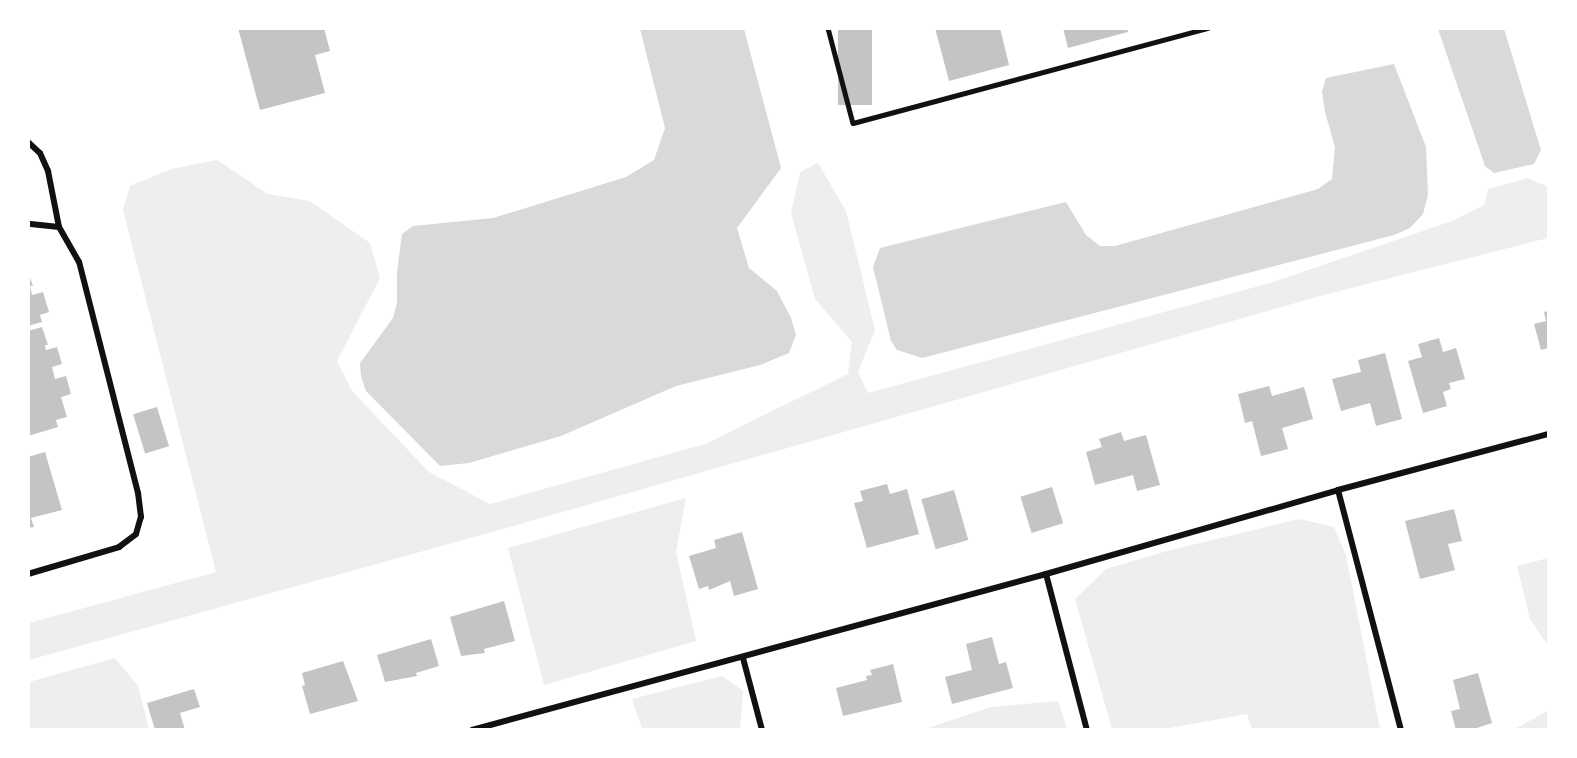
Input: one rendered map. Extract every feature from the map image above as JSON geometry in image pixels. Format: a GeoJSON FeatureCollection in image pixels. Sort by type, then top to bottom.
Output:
{"type":"FeatureCollection","features":[{"type":"Feature","properties":{"kind":"street"},"geometry":{"type":"LineString","coordinates":[[28,142],[40,153],[48,171],[59,228],[79,262],[138,493],[141,517],[136,534],[119,547],[28,574]]}},
{"type":"Feature","properties":{"kind":"street"},"geometry":{"type":"LineString","coordinates":[[28,224],[59,228]]}},
{"type":"Feature","properties":{"kind":"street"},"geometry":{"type":"LineString","coordinates":[[472,729],[743,658],[1338,490],[1548,434]]}},
{"type":"Feature","properties":{"kind":"street"},"geometry":{"type":"LineString","coordinates":[[1338,490],[1401,729]]}},
{"type":"Feature","properties":{"kind":"street"},"geometry":{"type":"LineString","coordinates":[[1046,574],[1087,729]]}},
{"type":"Feature","properties":{"kind":"street"},"geometry":{"type":"LineString","coordinates":[[743,658],[762,729]]}},
{"type":"Feature","properties":{"kind":"lane"},"geometry":{"type":"LineString","coordinates":[[828,28],[853,123],[1209,28]]}},
{"type":"Feature","properties":{"kind":"shaded area"},"geometry":{"type":"Polygon","coordinates":[[[640,29],[744,29],[781,168],[737,228],[749,268],[777,291],[791,318],[796,335],[789,353],[760,365],[676,386],[561,436],[469,463],[440,466],[366,391],[361,376],[360,363],[393,318],[397,303],[397,272],[402,234],[413,226],[493,218],[626,177],[654,160],[665,128],[640,29]]]}},
{"type":"Feature","properties":{"kind":"shaded area"},"geometry":{"type":"Polygon","coordinates":[[[1438,29],[1504,29],[1541,150],[1534,164],[1494,173],[1485,166],[1438,29]]]}},
{"type":"Feature","properties":{"kind":"shaded area"},"geometry":{"type":"Polygon","coordinates":[[[1394,64],[1426,147],[1428,195],[1423,214],[1410,228],[1394,235],[922,358],[897,350],[891,341],[873,267],[880,248],[1066,202],[1086,235],[1100,246],[1115,246],[1318,189],[1332,179],[1335,147],[1322,92],[1326,78],[1394,64]]]}},
{"type":"Feature","properties":{"kind":"shaded area"},"geometry":{"type":"Polygon","coordinates":[[[217,160],[268,194],[310,201],[370,243],[380,278],[337,361],[352,391],[429,472],[490,504],[705,444],[848,374],[852,342],[815,299],[791,213],[800,172],[818,163],[846,211],[875,330],[858,372],[868,393],[1270,283],[1452,221],[1484,205],[1488,189],[1528,178],[1548,187],[1548,238],[1320,296],[496,531],[29,660],[29,623],[216,572],[123,210],[130,186],[171,169],[217,160]]]}},
{"type":"Feature","properties":{"kind":"shaded area"},"geometry":{"type":"Polygon","coordinates":[[[686,498],[676,552],[696,641],[544,685],[508,548],[686,498]]]}},
{"type":"Feature","properties":{"kind":"shaded area"},"geometry":{"type":"Polygon","coordinates":[[[1299,519],[1334,527],[1346,555],[1380,729],[1252,729],[1247,714],[1164,729],[1112,729],[1075,599],[1106,569],[1167,551],[1299,519]]]}},
{"type":"Feature","properties":{"kind":"shaded area"},"geometry":{"type":"Polygon","coordinates":[[[1548,558],[1548,646],[1530,619],[1517,566],[1548,558]]]}},
{"type":"Feature","properties":{"kind":"shaded area"},"geometry":{"type":"Polygon","coordinates":[[[115,658],[138,686],[149,729],[29,729],[29,682],[115,658]]]}},
{"type":"Feature","properties":{"kind":"shaded area"},"geometry":{"type":"Polygon","coordinates":[[[722,676],[743,691],[740,729],[642,729],[632,699],[722,676]]]}},
{"type":"Feature","properties":{"kind":"shaded area"},"geometry":{"type":"Polygon","coordinates":[[[1058,701],[1067,729],[925,729],[991,707],[1058,701]]]}},
{"type":"Feature","properties":{"kind":"shaded area"},"geometry":{"type":"Polygon","coordinates":[[[1548,711],[1548,729],[1514,729],[1548,711]]]}},
{"type":"Feature","properties":{"kind":"building"},"geometry":{"type":"Polygon","coordinates":[[[238,28],[324,28],[330,51],[315,55],[325,93],[260,110],[238,28]]]}},
{"type":"Feature","properties":{"kind":"building"},"geometry":{"type":"Polygon","coordinates":[[[838,28],[872,28],[872,105],[838,105],[838,28]]]}},
{"type":"Feature","properties":{"kind":"building"},"geometry":{"type":"Polygon","coordinates":[[[935,28],[1000,28],[1009,65],[949,81],[935,28]]]}},
{"type":"Feature","properties":{"kind":"building"},"geometry":{"type":"Polygon","coordinates":[[[1063,28],[1127,28],[1128,32],[1068,48],[1063,28]]]}},
{"type":"Feature","properties":{"kind":"building"},"geometry":{"type":"Polygon","coordinates":[[[28,272],[33,286],[30,286],[32,295],[43,292],[49,312],[40,315],[42,322],[28,326],[28,272]]]}},
{"type":"Feature","properties":{"kind":"building"},"geometry":{"type":"Polygon","coordinates":[[[1548,311],[1548,348],[1541,350],[1534,324],[1546,321],[1544,312],[1548,311]]]}},
{"type":"Feature","properties":{"kind":"building"},"geometry":{"type":"Polygon","coordinates":[[[42,327],[48,345],[45,345],[46,350],[57,347],[62,364],[52,367],[55,379],[66,376],[71,394],[61,397],[67,417],[56,420],[58,427],[28,436],[28,331],[42,327]]]}},
{"type":"Feature","properties":{"kind":"building"},"geometry":{"type":"Polygon","coordinates":[[[1439,338],[1443,352],[1456,348],[1465,379],[1449,383],[1451,389],[1443,392],[1447,406],[1423,413],[1408,361],[1422,357],[1418,344],[1439,338]]]}},
{"type":"Feature","properties":{"kind":"building"},"geometry":{"type":"Polygon","coordinates":[[[1385,353],[1402,419],[1376,426],[1370,403],[1341,411],[1332,379],[1361,372],[1358,360],[1385,353]]]}},
{"type":"Feature","properties":{"kind":"building"},"geometry":{"type":"Polygon","coordinates":[[[1269,386],[1272,396],[1304,387],[1313,419],[1282,428],[1288,449],[1261,456],[1252,421],[1245,423],[1238,394],[1269,386]]]}},
{"type":"Feature","properties":{"kind":"building"},"geometry":{"type":"Polygon","coordinates":[[[157,407],[169,446],[145,454],[133,414],[157,407]]]}},
{"type":"Feature","properties":{"kind":"building"},"geometry":{"type":"Polygon","coordinates":[[[1121,432],[1124,441],[1146,435],[1160,485],[1137,491],[1133,475],[1095,485],[1086,452],[1102,447],[1099,439],[1121,432]]]}},
{"type":"Feature","properties":{"kind":"building"},"geometry":{"type":"Polygon","coordinates":[[[45,452],[62,510],[31,518],[34,527],[28,528],[28,457],[45,452]]]}},
{"type":"Feature","properties":{"kind":"building"},"geometry":{"type":"Polygon","coordinates":[[[887,484],[890,494],[907,489],[919,534],[867,548],[854,503],[863,501],[860,491],[887,484]]]}},
{"type":"Feature","properties":{"kind":"building"},"geometry":{"type":"Polygon","coordinates":[[[1052,487],[1063,523],[1032,533],[1020,497],[1052,487]]]}},
{"type":"Feature","properties":{"kind":"building"},"geometry":{"type":"Polygon","coordinates":[[[954,490],[968,540],[936,549],[921,499],[954,490]]]}},
{"type":"Feature","properties":{"kind":"building"},"geometry":{"type":"Polygon","coordinates":[[[1454,509],[1462,541],[1448,544],[1455,570],[1420,579],[1405,521],[1454,509]]]}},
{"type":"Feature","properties":{"kind":"building"},"geometry":{"type":"Polygon","coordinates":[[[742,532],[758,589],[734,596],[730,581],[709,590],[708,586],[699,589],[689,556],[716,548],[714,540],[742,532]]]}},
{"type":"Feature","properties":{"kind":"building"},"geometry":{"type":"Polygon","coordinates":[[[504,601],[515,641],[484,649],[485,653],[461,656],[450,617],[504,601]]]}},
{"type":"Feature","properties":{"kind":"building"},"geometry":{"type":"Polygon","coordinates":[[[992,637],[999,664],[1006,662],[1013,688],[952,704],[945,677],[972,670],[966,644],[992,637]]]}},
{"type":"Feature","properties":{"kind":"building"},"geometry":{"type":"Polygon","coordinates":[[[431,639],[439,666],[416,673],[417,676],[385,682],[377,655],[431,639]]]}},
{"type":"Feature","properties":{"kind":"building"},"geometry":{"type":"Polygon","coordinates":[[[343,661],[358,701],[310,714],[302,686],[305,685],[302,673],[343,661]]]}},
{"type":"Feature","properties":{"kind":"building"},"geometry":{"type":"Polygon","coordinates":[[[893,664],[902,702],[843,716],[836,688],[867,680],[866,676],[872,675],[870,670],[893,664]]]}},
{"type":"Feature","properties":{"kind":"building"},"geometry":{"type":"Polygon","coordinates":[[[1478,673],[1492,723],[1471,730],[1456,730],[1451,711],[1460,709],[1453,680],[1478,673]]]}},
{"type":"Feature","properties":{"kind":"building"},"geometry":{"type":"Polygon","coordinates":[[[194,689],[200,707],[180,713],[185,730],[155,730],[147,703],[194,689]]]}}]}
